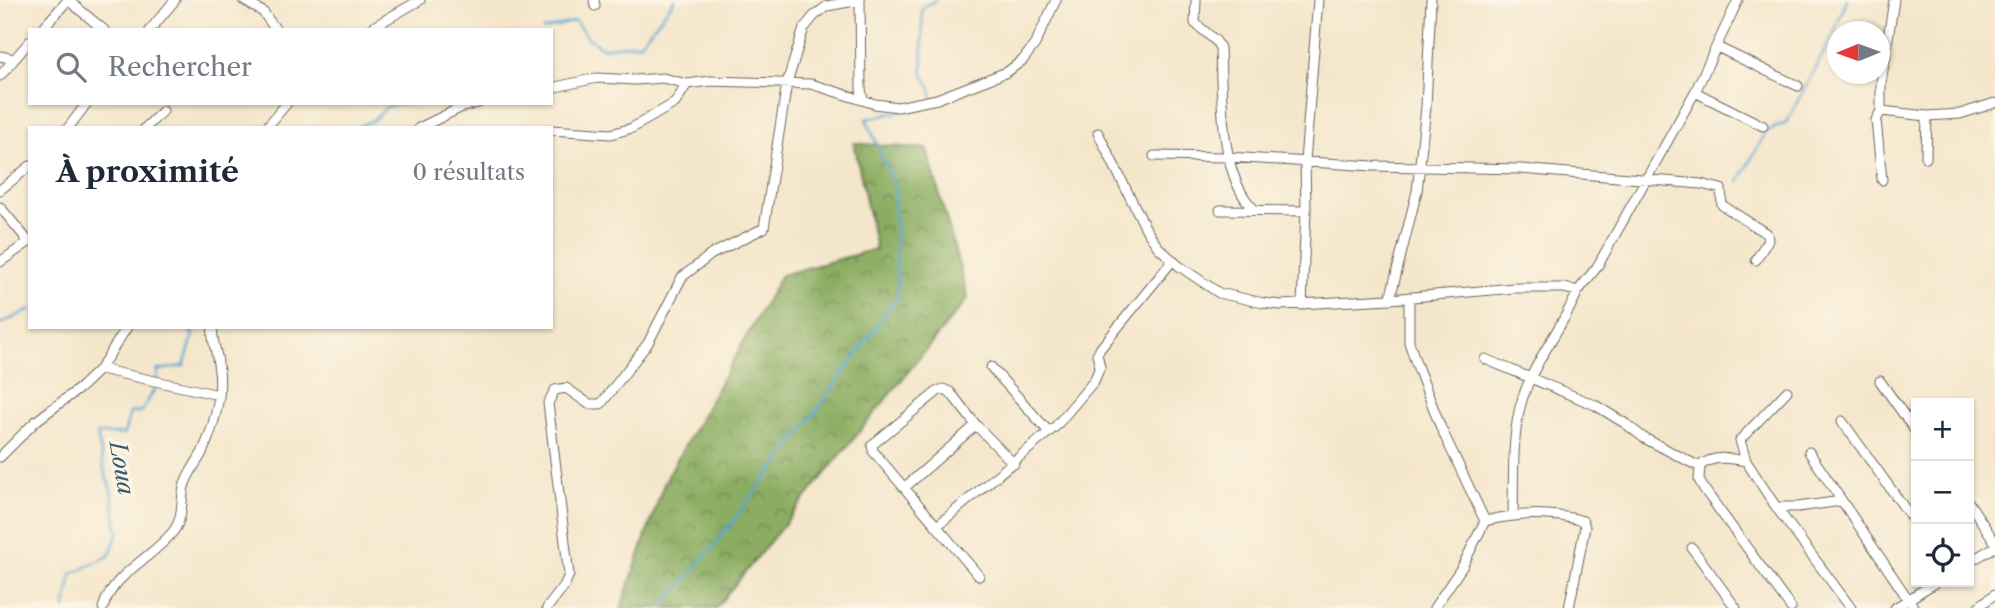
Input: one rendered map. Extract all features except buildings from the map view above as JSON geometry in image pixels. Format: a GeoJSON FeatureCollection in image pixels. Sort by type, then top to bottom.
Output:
{"type":"FeatureCollection","features":[{"type":"Feature","properties":{"kind":"street"},"geometry":{"type":"LineString","coordinates":[[43,28],[68,0],[102,28]]}},
{"type":"Feature","properties":{"kind":"street"},"geometry":{"type":"LineString","coordinates":[[152,28],[175,0]]}},
{"type":"Feature","properties":{"kind":"street"},"geometry":{"type":"LineString","coordinates":[[243,0],[263,12],[275,28]]}},
{"type":"Feature","properties":{"kind":"street"},"geometry":{"type":"LineString","coordinates":[[371,28],[420,0]]}},
{"type":"Feature","properties":{"kind":"street"},"geometry":{"type":"LineString","coordinates":[[547,608],[569,575],[551,438],[549,398],[555,390],[566,388],[589,404],[601,404],[648,343],[682,277],[712,254],[764,228],[787,83],[804,28],[827,6],[860,0],[863,99]]}},
{"type":"Feature","properties":{"kind":"street"},"geometry":{"type":"LineString","coordinates":[[553,89],[597,78],[663,78],[687,84],[710,81],[811,84],[875,104],[898,107],[932,100],[1007,72],[1023,60],[1035,44],[1056,0]]}},
{"type":"Feature","properties":{"kind":"street"},"geometry":{"type":"LineString","coordinates":[[1196,0],[1195,23],[1216,41],[1220,48],[1228,157],[1244,195],[1254,209]]}},
{"type":"Feature","properties":{"kind":"street"},"geometry":{"type":"LineString","coordinates":[[1302,305],[1305,161],[1318,0]]}},
{"type":"Feature","properties":{"kind":"street"},"geometry":{"type":"LineString","coordinates":[[1390,299],[1411,221],[1420,167],[1431,0]]}},
{"type":"Feature","properties":{"kind":"street"},"geometry":{"type":"LineString","coordinates":[[1513,516],[1517,428],[1522,398],[1568,314],[1577,292],[1597,267],[1695,92],[1738,0]]}},
{"type":"Feature","properties":{"kind":"street"},"geometry":{"type":"LineString","coordinates":[[1882,180],[1876,120],[1881,111],[1881,83],[1894,0]]}},
{"type":"Feature","properties":{"kind":"street"},"geometry":{"type":"LineString","coordinates":[[0,76],[28,43]]}},
{"type":"Feature","properties":{"kind":"street"},"geometry":{"type":"LineString","coordinates":[[1717,47],[1798,86]]}},
{"type":"Feature","properties":{"kind":"street"},"geometry":{"type":"LineString","coordinates":[[0,56],[13,59]]}},
{"type":"Feature","properties":{"kind":"street"},"geometry":{"type":"LineString","coordinates":[[553,130],[611,134],[632,128],[675,103],[687,84]]}},
{"type":"Feature","properties":{"kind":"street"},"geometry":{"type":"LineString","coordinates":[[1695,92],[1763,126]]}},
{"type":"Feature","properties":{"kind":"street"},"geometry":{"type":"LineString","coordinates":[[1881,111],[1927,116],[1960,114],[1995,103]]}},
{"type":"Feature","properties":{"kind":"street"},"geometry":{"type":"LineString","coordinates":[[70,126],[85,105]]}},
{"type":"Feature","properties":{"kind":"street"},"geometry":{"type":"LineString","coordinates":[[268,126],[285,105]]}},
{"type":"Feature","properties":{"kind":"street"},"geometry":{"type":"LineString","coordinates":[[423,126],[471,105]]}},
{"type":"Feature","properties":{"kind":"street"},"geometry":{"type":"LineString","coordinates":[[147,126],[163,111]]}},
{"type":"Feature","properties":{"kind":"street"},"geometry":{"type":"LineString","coordinates":[[1926,158],[1927,116]]}},
{"type":"Feature","properties":{"kind":"street"},"geometry":{"type":"LineString","coordinates":[[1098,133],[1147,231],[1158,247],[1219,293],[1263,303],[1302,305],[1514,288],[1564,288],[1577,292]]}},
{"type":"Feature","properties":{"kind":"street"},"geometry":{"type":"LineString","coordinates":[[1154,156],[1521,169],[1701,184],[1721,189],[1722,205],[1769,237],[1756,260]]}},
{"type":"Feature","properties":{"kind":"street"},"geometry":{"type":"LineString","coordinates":[[0,190],[28,168]]}},
{"type":"Feature","properties":{"kind":"street"},"geometry":{"type":"LineString","coordinates":[[0,207],[28,241]]}},
{"type":"Feature","properties":{"kind":"street"},"geometry":{"type":"LineString","coordinates":[[1220,211],[1306,211]]}},
{"type":"Feature","properties":{"kind":"street"},"geometry":{"type":"LineString","coordinates":[[0,262],[28,243]]}},
{"type":"Feature","properties":{"kind":"street"},"geometry":{"type":"LineString","coordinates":[[937,526],[1049,432],[1094,381],[1100,367],[1097,354],[1100,349],[1173,260]]}},
{"type":"Feature","properties":{"kind":"street"},"geometry":{"type":"LineString","coordinates":[[1409,297],[1409,342],[1416,363],[1441,428],[1485,521]]}},
{"type":"Feature","properties":{"kind":"street"},"geometry":{"type":"LineString","coordinates":[[0,457],[36,421],[80,388],[100,369],[126,329]]}},
{"type":"Feature","properties":{"kind":"street"},"geometry":{"type":"LineString","coordinates":[[103,608],[107,596],[127,573],[176,528],[181,515],[185,485],[203,451],[219,395],[218,362],[211,341],[213,329]]}},
{"type":"Feature","properties":{"kind":"street"},"geometry":{"type":"LineString","coordinates":[[1485,359],[1595,405],[1644,438],[1700,466]]}},
{"type":"Feature","properties":{"kind":"street"},"geometry":{"type":"LineString","coordinates":[[990,367],[1049,432]]}},
{"type":"Feature","properties":{"kind":"street"},"geometry":{"type":"LineString","coordinates":[[100,369],[219,395]]}},
{"type":"Feature","properties":{"kind":"street"},"geometry":{"type":"LineString","coordinates":[[1880,381],[1911,425]]}},
{"type":"Feature","properties":{"kind":"street"},"geometry":{"type":"LineString","coordinates":[[979,576],[873,451],[873,444],[941,390],[950,392],[976,425],[1014,464]]}},
{"type":"Feature","properties":{"kind":"street"},"geometry":{"type":"LineString","coordinates":[[1787,391],[1740,440],[1746,461],[1776,508],[1851,608]]}},
{"type":"Feature","properties":{"kind":"street"},"geometry":{"type":"LineString","coordinates":[[1842,421],[1911,517]]}},
{"type":"Feature","properties":{"kind":"street"},"geometry":{"type":"LineString","coordinates":[[904,488],[976,425]]}},
{"type":"Feature","properties":{"kind":"street"},"geometry":{"type":"LineString","coordinates":[[1809,452],[1911,604]]}},
{"type":"Feature","properties":{"kind":"street"},"geometry":{"type":"LineString","coordinates":[[1700,466],[1716,459],[1746,461]]}},
{"type":"Feature","properties":{"kind":"street"},"geometry":{"type":"LineString","coordinates":[[1700,466],[1699,480],[1704,489],[1791,608]]}},
{"type":"Feature","properties":{"kind":"street"},"geometry":{"type":"LineString","coordinates":[[1776,508],[1842,500]]}},
{"type":"Feature","properties":{"kind":"street"},"geometry":{"type":"LineString","coordinates":[[1974,511],[1995,545],[1974,559]]}},
{"type":"Feature","properties":{"kind":"street"},"geometry":{"type":"LineString","coordinates":[[1485,521],[1513,516],[1570,517],[1583,521],[1585,524],[1569,608]]}},
{"type":"Feature","properties":{"kind":"street"},"geometry":{"type":"LineString","coordinates":[[1434,608],[1462,567],[1485,521]]}},
{"type":"Feature","properties":{"kind":"street"},"geometry":{"type":"LineString","coordinates":[[1692,548],[1736,608]]}},
{"type":"Feature","properties":{"kind":"street"},"geometry":{"type":"LineString","coordinates":[[1895,608],[1911,604],[1930,587]]}},
{"type":"Feature","properties":{"kind":"street"},"geometry":{"type":"LineString","coordinates":[[1977,608],[1995,594]]}},
{"type":"Feature","properties":{"kind":"green space"},"geometry":{"type":"Polygon","coordinates":[[[854,143],[927,149],[968,298],[716,608],[621,608],[665,481],[781,275],[876,249],[854,143]]]}},
{"type":"Feature","properties":{"kind":"waterway","name":"Loua"},"geometry":{"type":"LineString","coordinates":[[550,28],[575,21],[587,37],[602,48],[640,43],[675,0]]}},
{"type":"Feature","properties":{"kind":"waterway"},"geometry":{"type":"LineString","coordinates":[[661,608],[714,546],[805,427],[898,296],[894,183],[866,119],[934,104],[931,88],[923,75],[922,8],[936,0]]}},
{"type":"Feature","properties":{"kind":"waterway"},"geometry":{"type":"LineString","coordinates":[[1739,181],[1766,132],[1786,123],[1833,35],[1847,0]]}},
{"type":"Feature","properties":{"kind":"waterway","name":"Loua"},"geometry":{"type":"LineString","coordinates":[[360,126],[373,120],[388,106],[395,105]]}},
{"type":"Feature","properties":{"kind":"waterway"},"geometry":{"type":"LineString","coordinates":[[0,324],[28,311]]}},
{"type":"Feature","properties":{"kind":"waterway","name":"Loua"},"geometry":{"type":"LineString","coordinates":[[65,608],[72,574],[109,556],[118,534],[112,494],[97,434],[124,434],[130,413],[142,411],[156,387],[158,370],[184,366],[193,336],[191,329]]}}]}
